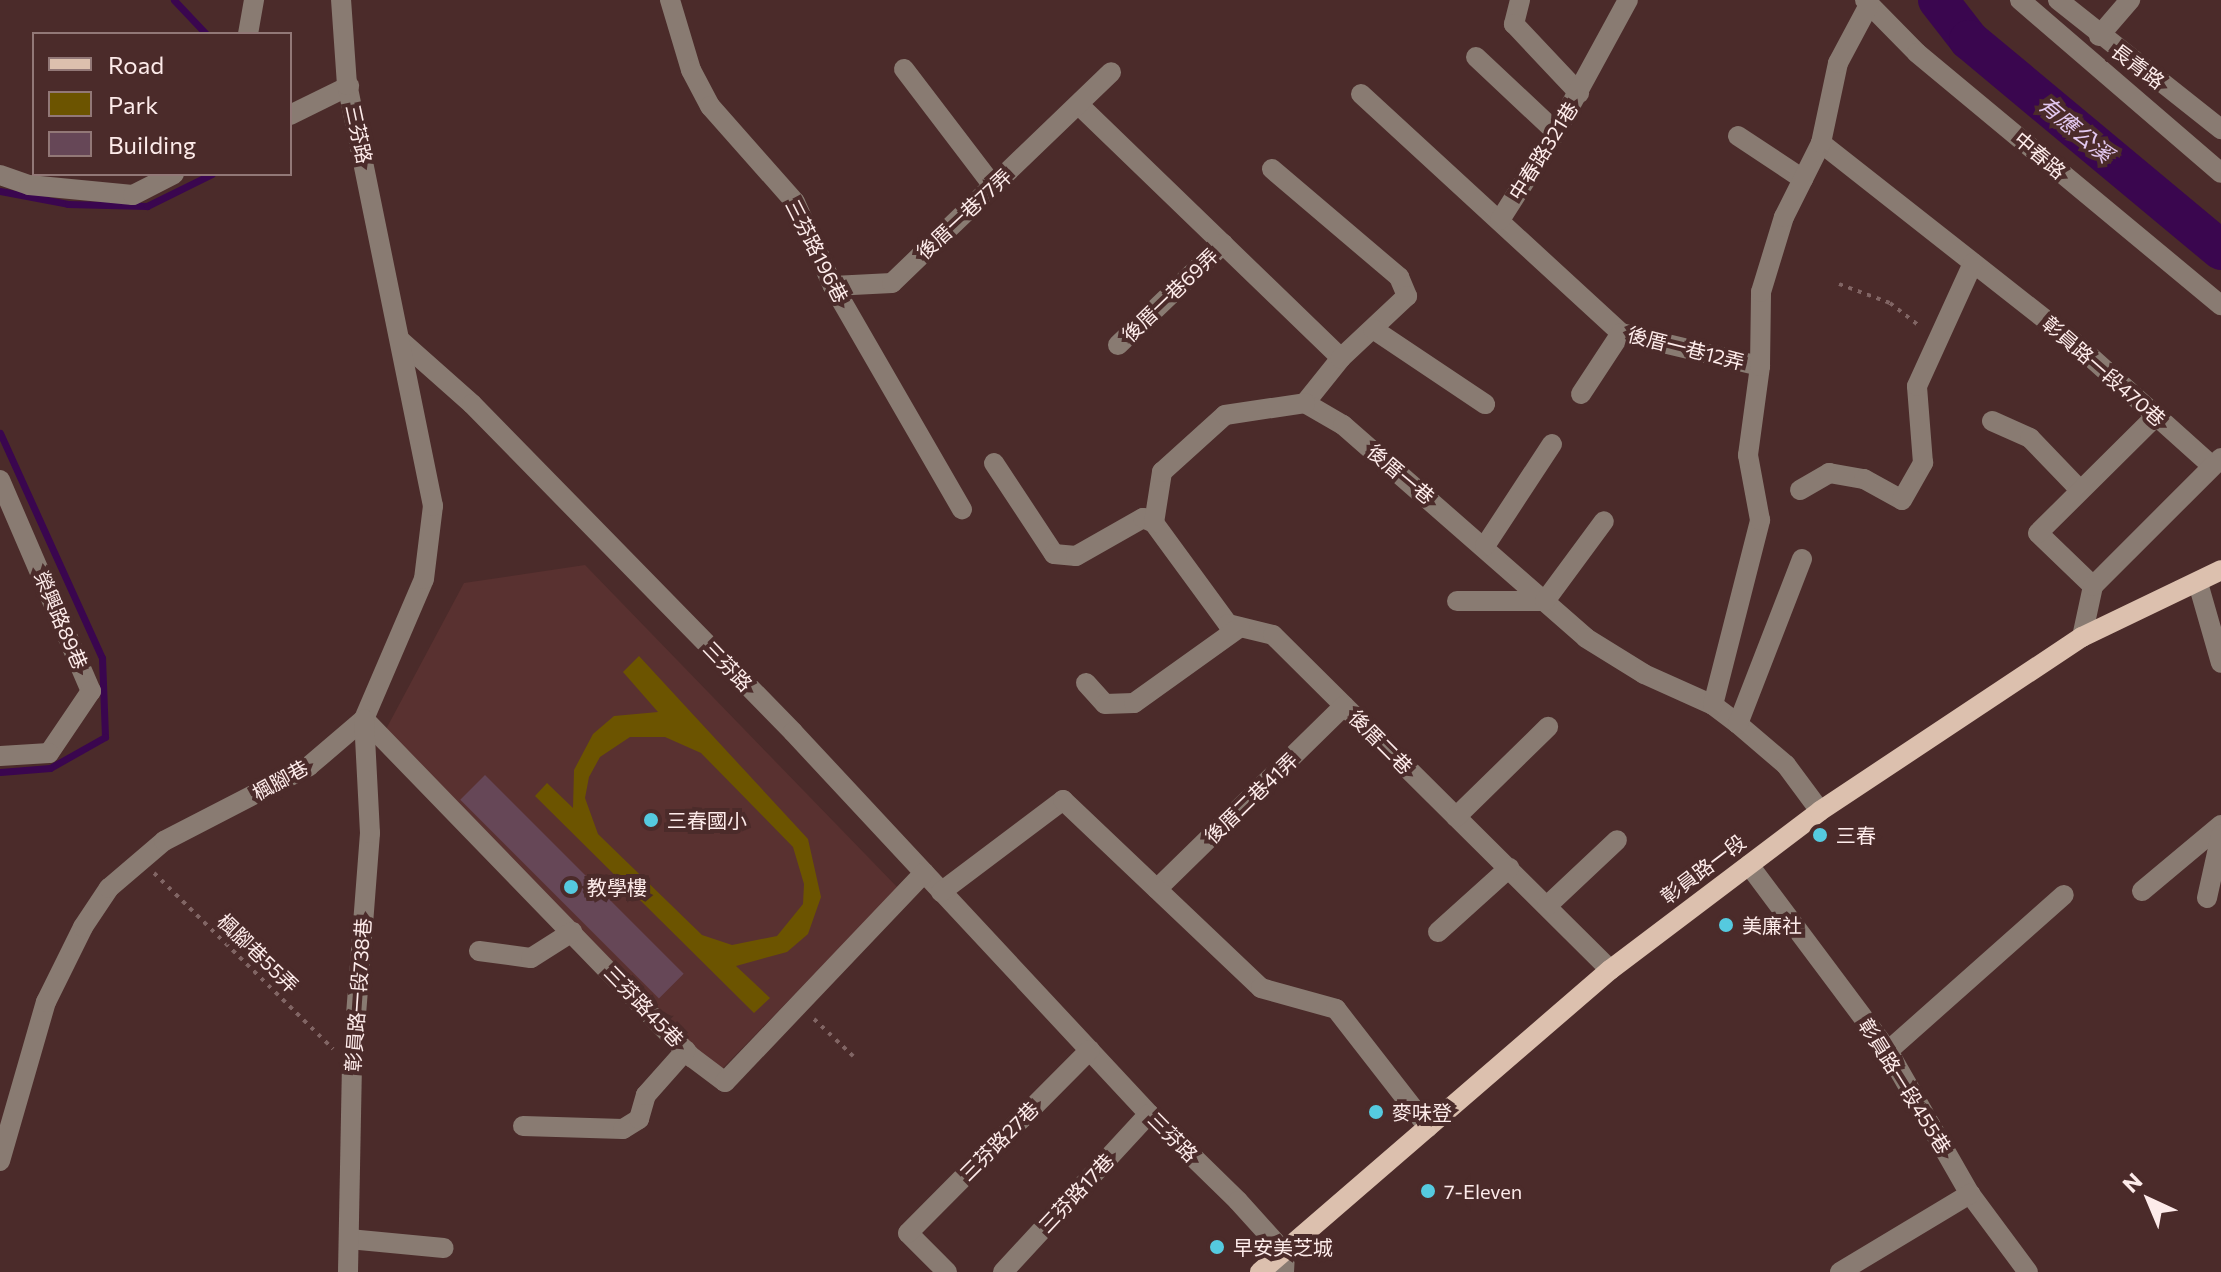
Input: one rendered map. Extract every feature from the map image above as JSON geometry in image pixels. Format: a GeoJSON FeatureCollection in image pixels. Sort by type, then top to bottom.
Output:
{"type":"FeatureCollection","features":[{"type":"Feature","properties":{"kind":"main road","name":"彰員路一段"},"geometry":{"type":"LineString","coordinates":[[1260,1272],[1284,1262],[1428,1127],[1610,970],[1820,811],[2082,637],[2221,570]]}},
{"type":"Feature","properties":{"kind":"street"},"geometry":{"type":"LineString","coordinates":[[248,32],[254,0]]}},
{"type":"Feature","properties":{"kind":"street","name":"三芬路"},"geometry":{"type":"LineString","coordinates":[[341,0],[349,86],[401,341],[472,404],[924,873],[1284,1262]]}},
{"type":"Feature","properties":{"kind":"street","name":"三芬路196巷"},"geometry":{"type":"LineString","coordinates":[[670,0],[691,70],[710,106],[795,202],[833,286],[962,509]]}},
{"type":"Feature","properties":{"kind":"street"},"geometry":{"type":"LineString","coordinates":[[1520,0],[1514,24],[1579,93]]}},
{"type":"Feature","properties":{"kind":"street","name":"中春路321巷"},"geometry":{"type":"LineString","coordinates":[[1361,94],[1500,220],[1579,93],[1628,0]]}},
{"type":"Feature","properties":{"kind":"street"},"geometry":{"type":"LineString","coordinates":[[2020,0],[2219,170]]}},
{"type":"Feature","properties":{"kind":"street","name":"長青路"},"geometry":{"type":"LineString","coordinates":[[2058,0],[2099,36],[2221,129]]}},
{"type":"Feature","properties":{"kind":"street"},"geometry":{"type":"LineString","coordinates":[[2099,36],[2130,0]]}},
{"type":"Feature","properties":{"kind":"street"},"geometry":{"type":"LineString","coordinates":[[1760,366],[1761,292],[1784,217],[1821,143],[1838,63],[1867,2]]}},
{"type":"Feature","properties":{"kind":"street","name":"中春路"},"geometry":{"type":"LineString","coordinates":[[1867,2],[1917,53],[2221,305]]}},
{"type":"Feature","properties":{"kind":"street"},"geometry":{"type":"LineString","coordinates":[[1476,57],[1556,132]]}},
{"type":"Feature","properties":{"kind":"street"},"geometry":{"type":"LineString","coordinates":[[904,69],[993,186]]}},
{"type":"Feature","properties":{"kind":"street","name":"後厝一巷77弄"},"geometry":{"type":"LineString","coordinates":[[833,286],[892,283],[1111,72]]}},
{"type":"Feature","properties":{"kind":"street"},"geometry":{"type":"LineString","coordinates":[[292,114],[349,86]]}},
{"type":"Feature","properties":{"kind":"street"},"geometry":{"type":"LineString","coordinates":[[1079,105],[1341,358]]}},
{"type":"Feature","properties":{"kind":"street"},"geometry":{"type":"LineString","coordinates":[[1738,136],[1803,179]]}},
{"type":"Feature","properties":{"kind":"street","name":"彰員路一段470巷"},"geometry":{"type":"LineString","coordinates":[[1821,143],[2216,462],[2093,586]]}},
{"type":"Feature","properties":{"kind":"street"},"geometry":{"type":"LineString","coordinates":[[994,463],[1054,554],[1076,556],[1143,518],[1154,523],[1162,472],[1225,415],[1305,403],[1341,358],[1407,296],[1399,277],[1272,169]]}},
{"type":"Feature","properties":{"kind":"street"},"geometry":{"type":"LineString","coordinates":[[0,175],[29,185],[133,195],[170,176]]}},
{"type":"Feature","properties":{"kind":"street","name":"後厝一巷12弄"},"geometry":{"type":"LineString","coordinates":[[1500,220],[1621,333],[1760,366],[1748,455],[1760,520],[1713,705]]}},
{"type":"Feature","properties":{"kind":"street","name":"後厝一巷69弄"},"geometry":{"type":"LineString","coordinates":[[1118,345],[1223,244]]}},
{"type":"Feature","properties":{"kind":"street"},"geometry":{"type":"LineString","coordinates":[[1800,490],[1829,473],[1864,479],[1902,500],[1923,463],[1917,386],[1935,339],[1973,263]]}},
{"type":"Feature","properties":{"kind":"street"},"geometry":{"type":"LineString","coordinates":[[1373,329],[1485,404]]}},
{"type":"Feature","properties":{"kind":"street"},"geometry":{"type":"LineString","coordinates":[[1581,394],[1621,333]]}},
{"type":"Feature","properties":{"kind":"street","name":"楓腳巷"},"geometry":{"type":"LineString","coordinates":[[0,1161],[46,1002],[83,927],[109,888],[164,841],[309,766],[364,719],[424,579],[433,506],[401,341]]}},
{"type":"Feature","properties":{"kind":"street","name":"後厝一巷"},"geometry":{"type":"LineString","coordinates":[[1305,403],[1343,425],[1485,546],[1586,638],[1632,667],[1713,705],[1738,724],[1786,765],[1820,811]]}},
{"type":"Feature","properties":{"kind":"street"},"geometry":{"type":"LineString","coordinates":[[2082,637],[2093,586],[2038,533],[2156,416]]}},
{"type":"Feature","properties":{"kind":"street"},"geometry":{"type":"LineString","coordinates":[[1992,421],[2030,438],[2080,490]]}},
{"type":"Feature","properties":{"kind":"street"},"geometry":{"type":"LineString","coordinates":[[1485,546],[1552,444]]}},
{"type":"Feature","properties":{"kind":"street","name":"榮興路89巷"},"geometry":{"type":"LineString","coordinates":[[0,480],[91,691],[49,753],[0,756]]}},
{"type":"Feature","properties":{"kind":"street"},"geometry":{"type":"LineString","coordinates":[[1457,601],[1545,601],[1604,521]]}},
{"type":"Feature","properties":{"kind":"street","name":"後厝二巷"},"geometry":{"type":"LineString","coordinates":[[1154,523],[1228,624],[1273,635],[1610,970]]}},
{"type":"Feature","properties":{"kind":"street"},"geometry":{"type":"LineString","coordinates":[[1738,724],[1802,559]]}},
{"type":"Feature","properties":{"kind":"street"},"geometry":{"type":"LineString","coordinates":[[2198,583],[2221,663]]}},
{"type":"Feature","properties":{"kind":"street"},"geometry":{"type":"LineString","coordinates":[[1086,683],[1105,704],[1134,703],[1240,627]]}},
{"type":"Feature","properties":{"kind":"street","name":"後厝二巷41弄"},"geometry":{"type":"LineString","coordinates":[[1157,889],[1344,706]]}},
{"type":"Feature","properties":{"kind":"street","name":"三芬路45巷"},"geometry":{"type":"LineString","coordinates":[[364,719],[686,1050],[725,1082],[924,873]]}},
{"type":"Feature","properties":{"kind":"street","name":"彰員路一段738巷"},"geometry":{"type":"LineString","coordinates":[[348,1272],[352,1067],[370,833],[364,719]]}},
{"type":"Feature","properties":{"kind":"street"},"geometry":{"type":"LineString","coordinates":[[1456,817],[1548,727]]}},
{"type":"Feature","properties":{"kind":"street"},"geometry":{"type":"LineString","coordinates":[[941,892],[1063,800],[1261,988],[1336,1009],[1428,1127]]}},
{"type":"Feature","properties":{"kind":"street"},"geometry":{"type":"LineString","coordinates":[[2142,891],[2221,825]]}},
{"type":"Feature","properties":{"kind":"street"},"geometry":{"type":"LineString","coordinates":[[2207,898],[2221,835]]}},
{"type":"Feature","properties":{"kind":"street"},"geometry":{"type":"LineString","coordinates":[[1547,906],[1617,840]]}},
{"type":"Feature","properties":{"kind":"street","name":"彰員路一段455巷"},"geometry":{"type":"LineString","coordinates":[[1749,865],[1888,1051],[1970,1194],[2028,1272]]}},
{"type":"Feature","properties":{"kind":"street"},"geometry":{"type":"LineString","coordinates":[[1438,932],[1509,868]]}},
{"type":"Feature","properties":{"kind":"street"},"geometry":{"type":"LineString","coordinates":[[1888,1051],[2064,895]]}},
{"type":"Feature","properties":{"kind":"street"},"geometry":{"type":"LineString","coordinates":[[479,951],[531,958],[572,932]]}},
{"type":"Feature","properties":{"kind":"street"},"geometry":{"type":"LineString","coordinates":[[523,1126],[623,1129],[639,1119],[646,1095],[686,1050]]}},
{"type":"Feature","properties":{"kind":"street","name":"三芬路27巷"},"geometry":{"type":"LineString","coordinates":[[947,1272],[908,1233],[1090,1050]]}},
{"type":"Feature","properties":{"kind":"street","name":"三芬路17巷"},"geometry":{"type":"LineString","coordinates":[[1003,1272],[1149,1114]]}},
{"type":"Feature","properties":{"kind":"street"},"geometry":{"type":"LineString","coordinates":[[1840,1272],[1970,1194]]}},
{"type":"Feature","properties":{"kind":"street"},"geometry":{"type":"LineString","coordinates":[[349,1239],[444,1248]]}},
{"type":"Feature","properties":{"kind":"path"},"geometry":{"type":"LineString","coordinates":[[1839,284],[1890,303],[1935,339]]}},
{"type":"Feature","properties":{"kind":"path","name":"楓腳巷55弄"},"geometry":{"type":"LineString","coordinates":[[142,861],[352,1067]]}},
{"type":"Feature","properties":{"kind":"path"},"geometry":{"type":"LineString","coordinates":[[800,1005],[853,1056]]}},
{"type":"Feature","properties":{"kind":"shaded area","name":"三春國小"},"geometry":{"type":"Polygon","coordinates":[[[585,565],[898,888],[719,1072],[384,733],[464,583],[585,565]]]}},
{"type":"Feature","properties":{"kind":"green space"},"geometry":{"type":"Polygon","coordinates":[[[639,656],[808,839],[821,897],[808,934],[787,952],[736,966],[770,998],[754,1013],[535,796],[547,783],[573,808],[574,770],[593,734],[614,716],[658,712],[623,672],[639,656]],[[630,737],[600,757],[589,777],[585,798],[598,834],[702,935],[732,945],[777,936],[803,904],[804,884],[793,847],[701,753],[665,737],[630,737]]]}},
{"type":"Feature","properties":{"kind":"building","name":"教學樓"},"geometry":{"type":"Polygon","coordinates":[[[485,775],[684,974],[659,998],[460,800],[485,775]]]}},
{"type":"Feature","properties":{"kind":"waterway"},"geometry":{"type":"LineString","coordinates":[[174,0],[204,32]]}},
{"type":"Feature","properties":{"kind":"waterway","name":"有應公溪"},"geometry":{"type":"LineString","coordinates":[[1938,0],[1969,40],[2221,250]]}},
{"type":"Feature","properties":{"kind":"waterway"},"geometry":{"type":"LineString","coordinates":[[0,191],[68,204],[147,206],[208,176]]}},
{"type":"Feature","properties":{"kind":"waterway"},"geometry":{"type":"LineString","coordinates":[[0,433],[102,658],[105,737],[50,768],[0,772]]}},
{"type":"Feature","properties":{"kind":"place","name":"三春國小"},"geometry":{"type":"Point","coordinates":[651,820]}},
{"type":"Feature","properties":{"kind":"place","name":"三春"},"geometry":{"type":"Point","coordinates":[1820,835]}},
{"type":"Feature","properties":{"kind":"place","name":"教學樓"},"geometry":{"type":"Point","coordinates":[571,887]}},
{"type":"Feature","properties":{"kind":"place","name":"美廉社"},"geometry":{"type":"Point","coordinates":[1726,925]}},
{"type":"Feature","properties":{"kind":"place","name":"麥味登"},"geometry":{"type":"Point","coordinates":[1376,1112]}},
{"type":"Feature","properties":{"kind":"place","name":"7-Eleven"},"geometry":{"type":"Point","coordinates":[1428,1191]}},
{"type":"Feature","properties":{"kind":"place","name":"早安美芝城"},"geometry":{"type":"Point","coordinates":[1217,1247]}}]}
